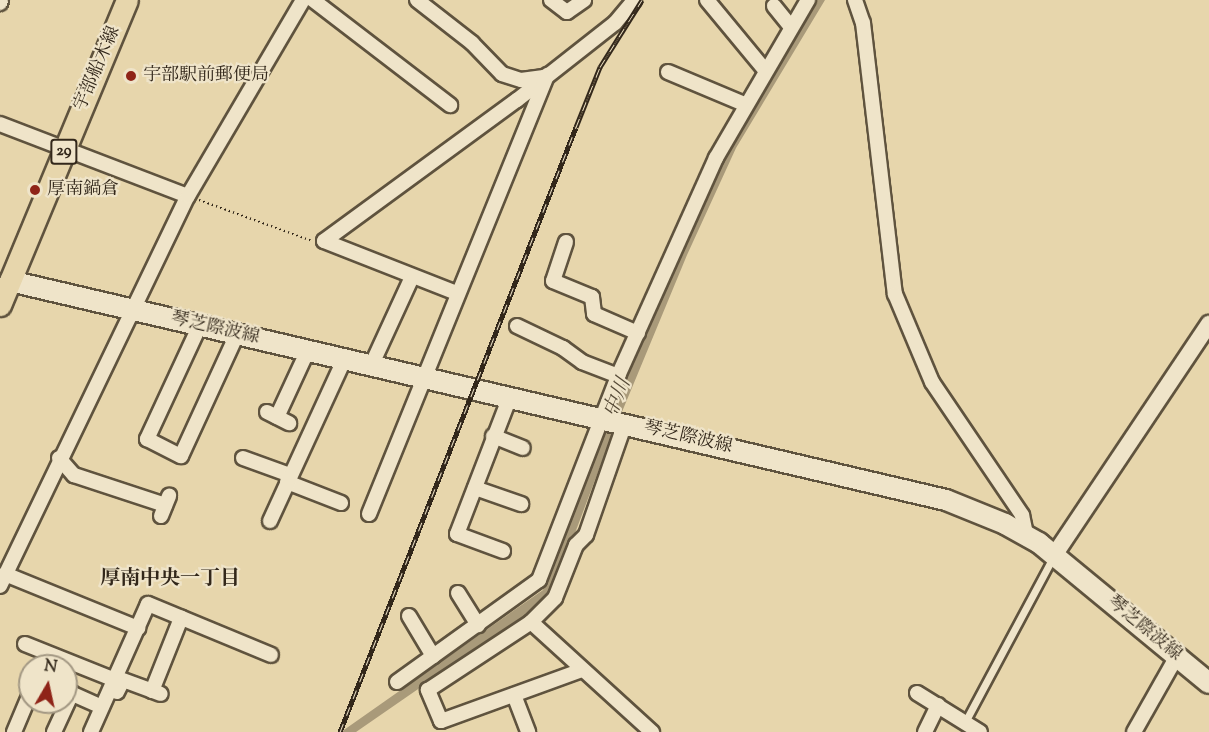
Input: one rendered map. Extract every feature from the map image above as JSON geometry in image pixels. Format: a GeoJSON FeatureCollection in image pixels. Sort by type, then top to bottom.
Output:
{"type":"FeatureCollection","features":[{"type":"Feature","properties":{"kind":"main road","name":"宇部船木線"},"geometry":{"type":"LineString","coordinates":[[0,305],[5,279],[64,151],[128,0]]}},
{"type":"Feature","properties":{"kind":"main road","name":"琴芝際波線"},"geometry":{"type":"LineString","coordinates":[[5,279],[130,310],[614,420],[946,500],[1026,534],[1054,554],[1209,683]]}},
{"type":"Feature","properties":{"kind":"street"},"geometry":{"type":"LineString","coordinates":[[138,628],[3,580],[130,310],[188,196],[303,0]]}},
{"type":"Feature","properties":{"kind":"street"},"geometry":{"type":"LineString","coordinates":[[313,0],[450,105]]}},
{"type":"Feature","properties":{"kind":"street"},"geometry":{"type":"LineString","coordinates":[[417,0],[471,43],[502,74],[534,80],[547,75]]}},
{"type":"Feature","properties":{"kind":"street"},"geometry":{"type":"LineString","coordinates":[[551,0],[567,12],[584,0]]}},
{"type":"Feature","properties":{"kind":"street"},"geometry":{"type":"LineString","coordinates":[[324,241],[424,171],[615,23],[634,0]]}},
{"type":"Feature","properties":{"kind":"street"},"geometry":{"type":"LineString","coordinates":[[707,0],[765,70]]}},
{"type":"Feature","properties":{"kind":"street"},"geometry":{"type":"LineString","coordinates":[[582,670],[441,721],[428,690],[531,622],[555,598],[576,545],[586,535],[614,420],[618,376],[716,158],[744,104],[808,0]]}},
{"type":"Feature","properties":{"kind":"street"},"geometry":{"type":"LineString","coordinates":[[855,0],[863,23],[895,294],[932,382],[1022,515],[1026,534]]}},
{"type":"Feature","properties":{"kind":"street"},"geometry":{"type":"LineString","coordinates":[[774,6],[791,27]]}},
{"type":"Feature","properties":{"kind":"street"},"geometry":{"type":"LineString","coordinates":[[668,72],[744,104]]}},
{"type":"Feature","properties":{"kind":"street"},"geometry":{"type":"LineString","coordinates":[[369,513],[547,75]]}},
{"type":"Feature","properties":{"kind":"street"},"geometry":{"type":"LineString","coordinates":[[0,124],[64,151],[188,196]]}},
{"type":"Feature","properties":{"kind":"street"},"geometry":{"type":"LineString","coordinates":[[324,241],[457,293]]}},
{"type":"Feature","properties":{"kind":"street"},"geometry":{"type":"LineString","coordinates":[[566,242],[553,281],[592,297],[594,314],[638,333]]}},
{"type":"Feature","properties":{"kind":"street"},"geometry":{"type":"LineString","coordinates":[[372,364],[412,277]]}},
{"type":"Feature","properties":{"kind":"street"},"geometry":{"type":"LineString","coordinates":[[1054,554],[1209,324]]}},
{"type":"Feature","properties":{"kind":"street"},"geometry":{"type":"LineString","coordinates":[[200,325],[147,439],[181,456],[237,334]]}},
{"type":"Feature","properties":{"kind":"street"},"geometry":{"type":"LineString","coordinates":[[517,327],[563,348],[582,362],[618,376]]}},
{"type":"Feature","properties":{"kind":"street"},"geometry":{"type":"LineString","coordinates":[[278,417],[308,350]]}},
{"type":"Feature","properties":{"kind":"street"},"geometry":{"type":"LineString","coordinates":[[270,521],[345,358]]}},
{"type":"Feature","properties":{"kind":"street"},"geometry":{"type":"LineString","coordinates":[[503,551],[457,534],[510,397]]}},
{"type":"Feature","properties":{"kind":"street"},"geometry":{"type":"LineString","coordinates":[[397,682],[531,588],[550,558],[614,420]]}},
{"type":"Feature","properties":{"kind":"street"},"geometry":{"type":"LineString","coordinates":[[493,436],[523,448]]}},
{"type":"Feature","properties":{"kind":"street"},"geometry":{"type":"LineString","coordinates":[[59,458],[74,474],[165,506]]}},
{"type":"Feature","properties":{"kind":"street"},"geometry":{"type":"LineString","coordinates":[[243,458],[341,503]]}},
{"type":"Feature","properties":{"kind":"street"},"geometry":{"type":"LineString","coordinates":[[475,488],[521,504]]}},
{"type":"Feature","properties":{"kind":"street"},"geometry":{"type":"LineString","coordinates":[[550,558],[567,565]]}},
{"type":"Feature","properties":{"kind":"street"},"geometry":{"type":"LineString","coordinates":[[458,593],[478,625]]}},
{"type":"Feature","properties":{"kind":"street"},"geometry":{"type":"LineString","coordinates":[[91,732],[148,604],[271,654]]}},
{"type":"Feature","properties":{"kind":"street"},"geometry":{"type":"LineString","coordinates":[[409,616],[433,656]]}},
{"type":"Feature","properties":{"kind":"street"},"geometry":{"type":"LineString","coordinates":[[98,732],[123,680],[157,693],[181,618]]}},
{"type":"Feature","properties":{"kind":"street"},"geometry":{"type":"LineString","coordinates":[[531,622],[652,732]]}},
{"type":"Feature","properties":{"kind":"street"},"geometry":{"type":"LineString","coordinates":[[25,644],[115,680]]}},
{"type":"Feature","properties":{"kind":"street"},"geometry":{"type":"LineString","coordinates":[[1134,732],[1177,656]]}},
{"type":"Feature","properties":{"kind":"street"},"geometry":{"type":"LineString","coordinates":[[917,693],[980,732]]}},
{"type":"Feature","properties":{"kind":"street"},"geometry":{"type":"LineString","coordinates":[[514,695],[528,732]]}},
{"type":"Feature","properties":{"kind":"street"},"geometry":{"type":"LineString","coordinates":[[78,696],[102,706]]}},
{"type":"Feature","properties":{"kind":"street"},"geometry":{"type":"LineString","coordinates":[[925,732],[938,705]]}},
{"type":"Feature","properties":{"kind":"street"},"geometry":{"type":"LineString","coordinates":[[14,732],[22,714]]}},
{"type":"Feature","properties":{"kind":"street"},"geometry":{"type":"LineString","coordinates":[[54,732],[61,714]]}},
{"type":"Feature","properties":{"kind":"lane"},"geometry":{"type":"LineString","coordinates":[[965,722],[1006,640],[1054,554]]}},
{"type":"Feature","properties":{"kind":"path"},"geometry":{"type":"LineString","coordinates":[[188,196],[320,244],[324,241]]}},
{"type":"Feature","properties":{"kind":"water","name":"中川"},"geometry":{"type":"Polygon","coordinates":[[[817,0],[825,0],[736,148],[687,255],[607,448],[551,597],[356,732],[341,732],[543,590],[614,402],[708,185],[817,0]]]}},
{"type":"Feature","properties":{"kind":"railway"},"geometry":{"type":"LineString","coordinates":[[340,732],[600,67],[642,0]]}},
{"type":"Feature","properties":{"kind":"place","name":"宇部駅前郵便局"},"geometry":{"type":"Point","coordinates":[131,76]}},
{"type":"Feature","properties":{"kind":"place","name":"厚南鍋倉"},"geometry":{"type":"Point","coordinates":[35,190]}},
{"type":"Feature","properties":{"kind":"district","name":"厚南中央一丁目"},"geometry":{"type":"Point","coordinates":[170,579]}}]}
